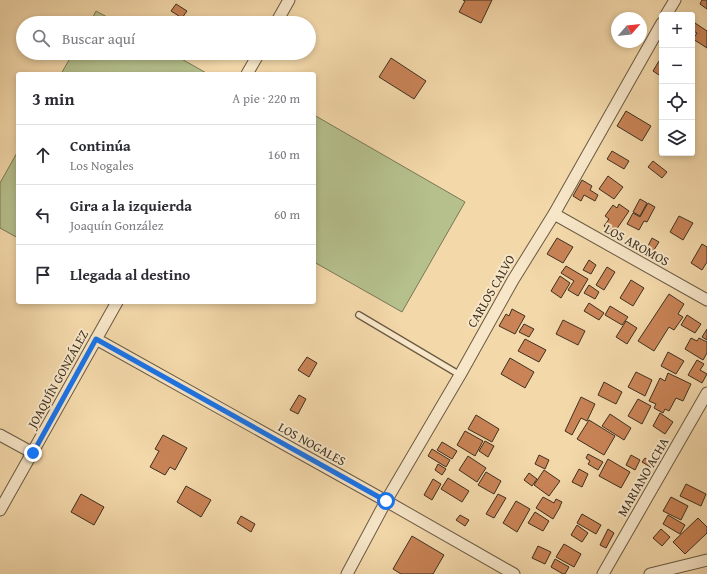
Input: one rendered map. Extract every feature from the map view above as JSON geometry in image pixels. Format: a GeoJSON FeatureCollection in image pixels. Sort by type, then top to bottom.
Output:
{"type":"FeatureCollection","features":[{"type":"Feature","properties":{"kind":"street"},"geometry":{"type":"LineString","coordinates":[[280,16],[289,0]]}},
{"type":"Feature","properties":{"kind":"street"},"geometry":{"type":"LineString","coordinates":[[668,12],[675,0]]}},
{"type":"Feature","properties":{"kind":"street","name":"CARLOS CALVO"},"geometry":{"type":"LineString","coordinates":[[347,574],[386,501],[513,280],[554,214],[659,28]]}},
{"type":"Feature","properties":{"kind":"street"},"geometry":{"type":"LineString","coordinates":[[248,72],[255,60]]}},
{"type":"Feature","properties":{"kind":"street","name":"LOS AROMOS"},"geometry":{"type":"LineString","coordinates":[[554,214],[707,300]]}},
{"type":"Feature","properties":{"kind":"street","name":"JOAQUÍN GONZÁLEZ"},"geometry":{"type":"LineString","coordinates":[[0,510],[116,304]]}},
{"type":"Feature","properties":{"kind":"street","name":"LOS NOGALES"},"geometry":{"type":"LineString","coordinates":[[96,339],[514,574]]}},
{"type":"Feature","properties":{"kind":"street","name":"MARIANO ACHA"},"geometry":{"type":"LineString","coordinates":[[603,574],[707,393]]}},
{"type":"Feature","properties":{"kind":"street"},"geometry":{"type":"LineString","coordinates":[[0,435],[33,453]]}},
{"type":"Feature","properties":{"kind":"street"},"geometry":{"type":"LineString","coordinates":[[650,574],[707,560]]}},
{"type":"Feature","properties":{"kind":"lane"},"geometry":{"type":"LineString","coordinates":[[359,315],[460,374]]}},
{"type":"Feature","properties":{"kind":"green space"},"geometry":{"type":"Polygon","coordinates":[[[96,11],[105,16],[94,16],[96,11]]]}},
{"type":"Feature","properties":{"kind":"green space"},"geometry":{"type":"Polygon","coordinates":[[[69,60],[183,60],[204,72],[62,72],[69,60]]]}},
{"type":"Feature","properties":{"kind":"green space"},"geometry":{"type":"Polygon","coordinates":[[[316,116],[465,202],[402,312],[316,263],[316,116]]]}},
{"type":"Feature","properties":{"kind":"green space"},"geometry":{"type":"Polygon","coordinates":[[[16,155],[16,237],[0,228],[0,183],[16,155]]]}},
{"type":"Feature","properties":{"kind":"building"},"geometry":{"type":"Polygon","coordinates":[[[463,0],[492,0],[481,23],[459,12],[465,1],[463,0]]]}},
{"type":"Feature","properties":{"kind":"building"},"geometry":{"type":"Polygon","coordinates":[[[702,0],[707,0],[707,9],[700,4],[702,0]]]}},
{"type":"Feature","properties":{"kind":"building"},"geometry":{"type":"Polygon","coordinates":[[[176,4],[187,11],[183,16],[179,16],[171,11],[176,4]]]}},
{"type":"Feature","properties":{"kind":"building"},"geometry":{"type":"Polygon","coordinates":[[[695,23],[707,31],[707,48],[695,40],[697,33],[695,32],[695,23]]]}},
{"type":"Feature","properties":{"kind":"building"},"geometry":{"type":"Polygon","coordinates":[[[391,58],[426,81],[414,99],[379,77],[391,58]]]}},
{"type":"Feature","properties":{"kind":"building"},"geometry":{"type":"Polygon","coordinates":[[[659,61],[659,75],[653,71],[659,61]]]}},
{"type":"Feature","properties":{"kind":"building"},"geometry":{"type":"Polygon","coordinates":[[[626,111],[651,126],[642,141],[617,126],[626,111]]]}},
{"type":"Feature","properties":{"kind":"building"},"geometry":{"type":"Polygon","coordinates":[[[612,151],[629,161],[624,169],[607,159],[612,151]]]}},
{"type":"Feature","properties":{"kind":"building"},"geometry":{"type":"Polygon","coordinates":[[[653,161],[667,172],[662,178],[648,167],[653,161]]]}},
{"type":"Feature","properties":{"kind":"building"},"geometry":{"type":"Polygon","coordinates":[[[608,176],[623,187],[614,199],[599,189],[608,176]]]}},
{"type":"Feature","properties":{"kind":"building"},"geometry":{"type":"Polygon","coordinates":[[[582,180],[592,186],[590,190],[598,195],[595,201],[584,195],[581,201],[573,196],[582,180]]]}},
{"type":"Feature","properties":{"kind":"building"},"geometry":{"type":"Polygon","coordinates":[[[640,199],[647,203],[640,216],[633,212],[640,199]]]}},
{"type":"Feature","properties":{"kind":"building"},"geometry":{"type":"Polygon","coordinates":[[[648,203],[655,207],[647,222],[644,221],[639,230],[627,224],[633,213],[640,217],[648,203]]]}},
{"type":"Feature","properties":{"kind":"building"},"geometry":{"type":"Polygon","coordinates":[[[619,204],[629,211],[614,233],[604,226],[609,219],[605,216],[613,205],[617,208],[619,204]]]}},
{"type":"Feature","properties":{"kind":"building"},"geometry":{"type":"Polygon","coordinates":[[[679,216],[693,223],[683,240],[670,232],[679,216]]]}},
{"type":"Feature","properties":{"kind":"building"},"geometry":{"type":"Polygon","coordinates":[[[557,238],[573,247],[563,263],[547,254],[557,238]]]}},
{"type":"Feature","properties":{"kind":"building"},"geometry":{"type":"Polygon","coordinates":[[[652,238],[659,242],[652,253],[646,250],[652,238]]]}},
{"type":"Feature","properties":{"kind":"building"},"geometry":{"type":"Polygon","coordinates":[[[702,244],[707,247],[707,262],[702,270],[691,263],[702,244]]]}},
{"type":"Feature","properties":{"kind":"building"},"geometry":{"type":"Polygon","coordinates":[[[589,260],[596,265],[591,274],[583,270],[589,260]]]}},
{"type":"Feature","properties":{"kind":"building"},"geometry":{"type":"Polygon","coordinates":[[[566,266],[588,279],[578,296],[568,290],[574,281],[561,273],[566,266]]]}},
{"type":"Feature","properties":{"kind":"building"},"geometry":{"type":"Polygon","coordinates":[[[607,267],[615,272],[604,290],[596,285],[607,267]]]}},
{"type":"Feature","properties":{"kind":"building"},"geometry":{"type":"Polygon","coordinates":[[[560,276],[570,283],[561,298],[551,291],[560,276]]]}},
{"type":"Feature","properties":{"kind":"building"},"geometry":{"type":"Polygon","coordinates":[[[631,280],[644,288],[633,306],[620,298],[631,280]]]}},
{"type":"Feature","properties":{"kind":"building"},"geometry":{"type":"Polygon","coordinates":[[[589,285],[599,292],[595,299],[584,293],[589,285]]]}},
{"type":"Feature","properties":{"kind":"building"},"geometry":{"type":"Polygon","coordinates":[[[669,294],[684,304],[678,314],[683,317],[674,330],[669,327],[654,351],[638,341],[669,294]]]}},
{"type":"Feature","properties":{"kind":"building"},"geometry":{"type":"Polygon","coordinates":[[[589,303],[604,313],[599,320],[584,311],[589,303]]]}},
{"type":"Feature","properties":{"kind":"building"},"geometry":{"type":"Polygon","coordinates":[[[610,306],[628,317],[622,325],[605,315],[610,306]]]}},
{"type":"Feature","properties":{"kind":"building"},"geometry":{"type":"Polygon","coordinates":[[[512,309],[525,316],[515,334],[499,326],[506,314],[509,316],[512,309]]]}},
{"type":"Feature","properties":{"kind":"building"},"geometry":{"type":"Polygon","coordinates":[[[687,315],[701,324],[695,333],[681,325],[687,315]]]}},
{"type":"Feature","properties":{"kind":"building"},"geometry":{"type":"Polygon","coordinates":[[[563,320],[585,331],[578,345],[556,334],[563,320]]]}},
{"type":"Feature","properties":{"kind":"building"},"geometry":{"type":"Polygon","coordinates":[[[626,321],[637,328],[627,344],[616,337],[626,321]]]}},
{"type":"Feature","properties":{"kind":"building"},"geometry":{"type":"Polygon","coordinates":[[[524,324],[534,329],[529,337],[519,332],[524,324]]]}},
{"type":"Feature","properties":{"kind":"building"},"geometry":{"type":"Polygon","coordinates":[[[707,329],[707,340],[702,337],[707,329]]]}},
{"type":"Feature","properties":{"kind":"building"},"geometry":{"type":"Polygon","coordinates":[[[691,338],[697,341],[699,338],[707,342],[707,353],[703,360],[685,349],[691,338]]]}},
{"type":"Feature","properties":{"kind":"building"},"geometry":{"type":"Polygon","coordinates":[[[525,339],[546,350],[539,362],[518,351],[525,339]]]}},
{"type":"Feature","properties":{"kind":"building"},"geometry":{"type":"Polygon","coordinates":[[[668,352],[684,361],[676,374],[661,366],[668,352]]]}},
{"type":"Feature","properties":{"kind":"building"},"geometry":{"type":"Polygon","coordinates":[[[307,357],[317,363],[309,377],[298,370],[307,357]]]}},
{"type":"Feature","properties":{"kind":"building"},"geometry":{"type":"Polygon","coordinates":[[[510,358],[534,372],[525,388],[501,374],[510,358]]]}},
{"type":"Feature","properties":{"kind":"building"},"geometry":{"type":"Polygon","coordinates":[[[697,360],[704,364],[700,370],[707,374],[702,383],[688,375],[697,360]]]}},
{"type":"Feature","properties":{"kind":"building"},"geometry":{"type":"Polygon","coordinates":[[[636,372],[652,380],[645,396],[628,387],[636,372]]]}},
{"type":"Feature","properties":{"kind":"building"},"geometry":{"type":"Polygon","coordinates":[[[668,373],[691,384],[683,401],[676,398],[669,411],[665,409],[663,413],[654,408],[656,404],[649,401],[660,378],[665,381],[668,373]]]}},
{"type":"Feature","properties":{"kind":"building"},"geometry":{"type":"Polygon","coordinates":[[[604,382],[622,392],[616,404],[598,395],[604,382]]]}},
{"type":"Feature","properties":{"kind":"building"},"geometry":{"type":"Polygon","coordinates":[[[299,395],[306,399],[298,414],[290,410],[299,395]]]}},
{"type":"Feature","properties":{"kind":"building"},"geometry":{"type":"Polygon","coordinates":[[[581,397],[595,404],[587,421],[581,418],[572,435],[565,431],[581,397]]]}},
{"type":"Feature","properties":{"kind":"building"},"geometry":{"type":"Polygon","coordinates":[[[638,399],[651,406],[642,424],[628,416],[638,399]]]}},
{"type":"Feature","properties":{"kind":"building"},"geometry":{"type":"Polygon","coordinates":[[[660,413],[673,422],[665,434],[653,426],[660,413]]]}},
{"type":"Feature","properties":{"kind":"building"},"geometry":{"type":"Polygon","coordinates":[[[610,414],[631,428],[624,440],[602,426],[610,414]]]}},
{"type":"Feature","properties":{"kind":"building"},"geometry":{"type":"Polygon","coordinates":[[[476,415],[499,429],[492,442],[468,429],[476,415]]]}},
{"type":"Feature","properties":{"kind":"building"},"geometry":{"type":"Polygon","coordinates":[[[589,420],[615,436],[604,455],[577,439],[589,420]]]}},
{"type":"Feature","properties":{"kind":"building"},"geometry":{"type":"Polygon","coordinates":[[[465,431],[483,441],[475,456],[457,445],[465,431]]]}},
{"type":"Feature","properties":{"kind":"building"},"geometry":{"type":"Polygon","coordinates":[[[163,435],[187,448],[175,470],[170,467],[165,475],[150,467],[159,451],[155,449],[163,435]]]}},
{"type":"Feature","properties":{"kind":"building"},"geometry":{"type":"Polygon","coordinates":[[[485,441],[494,446],[488,457],[479,451],[485,441]]]}},
{"type":"Feature","properties":{"kind":"building"},"geometry":{"type":"Polygon","coordinates":[[[442,442],[457,451],[452,459],[437,450],[442,442]]]}},
{"type":"Feature","properties":{"kind":"building"},"geometry":{"type":"Polygon","coordinates":[[[432,449],[450,460],[446,467],[428,456],[432,449]]]}},
{"type":"Feature","properties":{"kind":"building"},"geometry":{"type":"Polygon","coordinates":[[[588,454],[603,462],[598,470],[588,464],[590,461],[586,458],[588,454]]]}},
{"type":"Feature","properties":{"kind":"building"},"geometry":{"type":"Polygon","coordinates":[[[539,455],[549,460],[545,469],[535,464],[539,455]]]}},
{"type":"Feature","properties":{"kind":"building"},"geometry":{"type":"Polygon","coordinates":[[[631,455],[640,460],[635,470],[626,465],[631,455]]]}},
{"type":"Feature","properties":{"kind":"building"},"geometry":{"type":"Polygon","coordinates":[[[468,456],[486,468],[477,482],[459,470],[468,456]]]}},
{"type":"Feature","properties":{"kind":"building"},"geometry":{"type":"Polygon","coordinates":[[[645,458],[654,464],[652,468],[642,462],[645,458]]]}},
{"type":"Feature","properties":{"kind":"building"},"geometry":{"type":"Polygon","coordinates":[[[608,459],[630,472],[621,488],[599,476],[608,459]]]}},
{"type":"Feature","properties":{"kind":"building"},"geometry":{"type":"Polygon","coordinates":[[[438,464],[446,469],[442,475],[435,470],[438,464]]]}},
{"type":"Feature","properties":{"kind":"building"},"geometry":{"type":"Polygon","coordinates":[[[579,469],[588,474],[582,487],[572,482],[579,469]]]}},
{"type":"Feature","properties":{"kind":"building"},"geometry":{"type":"Polygon","coordinates":[[[544,470],[560,481],[549,496],[534,485],[544,470]]]}},
{"type":"Feature","properties":{"kind":"building"},"geometry":{"type":"Polygon","coordinates":[[[486,472],[501,481],[494,494],[478,485],[486,472]]]}},
{"type":"Feature","properties":{"kind":"building"},"geometry":{"type":"Polygon","coordinates":[[[529,473],[537,479],[532,486],[524,480],[529,473]]]}},
{"type":"Feature","properties":{"kind":"building"},"geometry":{"type":"Polygon","coordinates":[[[448,478],[469,491],[462,502],[441,489],[448,478]]]}},
{"type":"Feature","properties":{"kind":"building"},"geometry":{"type":"Polygon","coordinates":[[[433,479],[441,484],[432,500],[424,495],[433,479]]]}},
{"type":"Feature","properties":{"kind":"building"},"geometry":{"type":"Polygon","coordinates":[[[686,484],[706,494],[701,506],[680,496],[686,484]]]}},
{"type":"Feature","properties":{"kind":"building"},"geometry":{"type":"Polygon","coordinates":[[[186,486],[211,500],[201,517],[177,502],[186,486]]]}},
{"type":"Feature","properties":{"kind":"building"},"geometry":{"type":"Polygon","coordinates":[[[81,494],[104,507],[94,525],[71,512],[81,494]]]}},
{"type":"Feature","properties":{"kind":"building"},"geometry":{"type":"Polygon","coordinates":[[[498,494],[506,498],[494,518],[486,514],[498,494]]]}},
{"type":"Feature","properties":{"kind":"building"},"geometry":{"type":"Polygon","coordinates":[[[543,497],[554,503],[556,499],[562,502],[553,519],[536,508],[543,497]]]}},
{"type":"Feature","properties":{"kind":"building"},"geometry":{"type":"Polygon","coordinates":[[[671,497],[688,506],[681,520],[663,511],[671,497]]]}},
{"type":"Feature","properties":{"kind":"building"},"geometry":{"type":"Polygon","coordinates":[[[516,501],[530,509],[517,532],[503,523],[516,501]]]}},
{"type":"Feature","properties":{"kind":"building"},"geometry":{"type":"Polygon","coordinates":[[[535,512],[549,521],[543,531],[528,523],[535,512]]]}},
{"type":"Feature","properties":{"kind":"building"},"geometry":{"type":"Polygon","coordinates":[[[582,514],[601,525],[596,534],[577,523],[582,514]]]}},
{"type":"Feature","properties":{"kind":"building"},"geometry":{"type":"Polygon","coordinates":[[[460,515],[469,520],[465,526],[456,520],[460,515]]]}},
{"type":"Feature","properties":{"kind":"building"},"geometry":{"type":"Polygon","coordinates":[[[668,515],[685,525],[680,534],[663,524],[668,515]]]}},
{"type":"Feature","properties":{"kind":"building"},"geometry":{"type":"Polygon","coordinates":[[[241,516],[255,524],[251,532],[237,523],[241,516]]]}},
{"type":"Feature","properties":{"kind":"building"},"geometry":{"type":"Polygon","coordinates":[[[698,518],[707,527],[707,533],[685,554],[673,542],[698,518]]]}},
{"type":"Feature","properties":{"kind":"building"},"geometry":{"type":"Polygon","coordinates":[[[577,525],[588,533],[582,542],[571,535],[577,525]]]}},
{"type":"Feature","properties":{"kind":"building"},"geometry":{"type":"Polygon","coordinates":[[[608,529],[614,533],[606,548],[600,545],[608,529]]]}},
{"type":"Feature","properties":{"kind":"building"},"geometry":{"type":"Polygon","coordinates":[[[661,529],[670,537],[662,546],[653,538],[661,529]]]}},
{"type":"Feature","properties":{"kind":"building"},"geometry":{"type":"Polygon","coordinates":[[[412,536],[444,555],[433,574],[401,574],[393,569],[412,536]]]}},
{"type":"Feature","properties":{"kind":"building"},"geometry":{"type":"Polygon","coordinates":[[[564,544],[581,554],[574,567],[556,557],[564,544]]]}},
{"type":"Feature","properties":{"kind":"building"},"geometry":{"type":"Polygon","coordinates":[[[538,546],[551,552],[545,564],[532,558],[538,546]]]}},
{"type":"Feature","properties":{"kind":"building"},"geometry":{"type":"Polygon","coordinates":[[[555,559],[569,567],[565,574],[551,567],[555,559]]]}},
{"type":"Feature","properties":{"kind":"route"},"geometry":{"type":"LineString","coordinates":[[33,453],[96,339],[386,501]]}}]}
